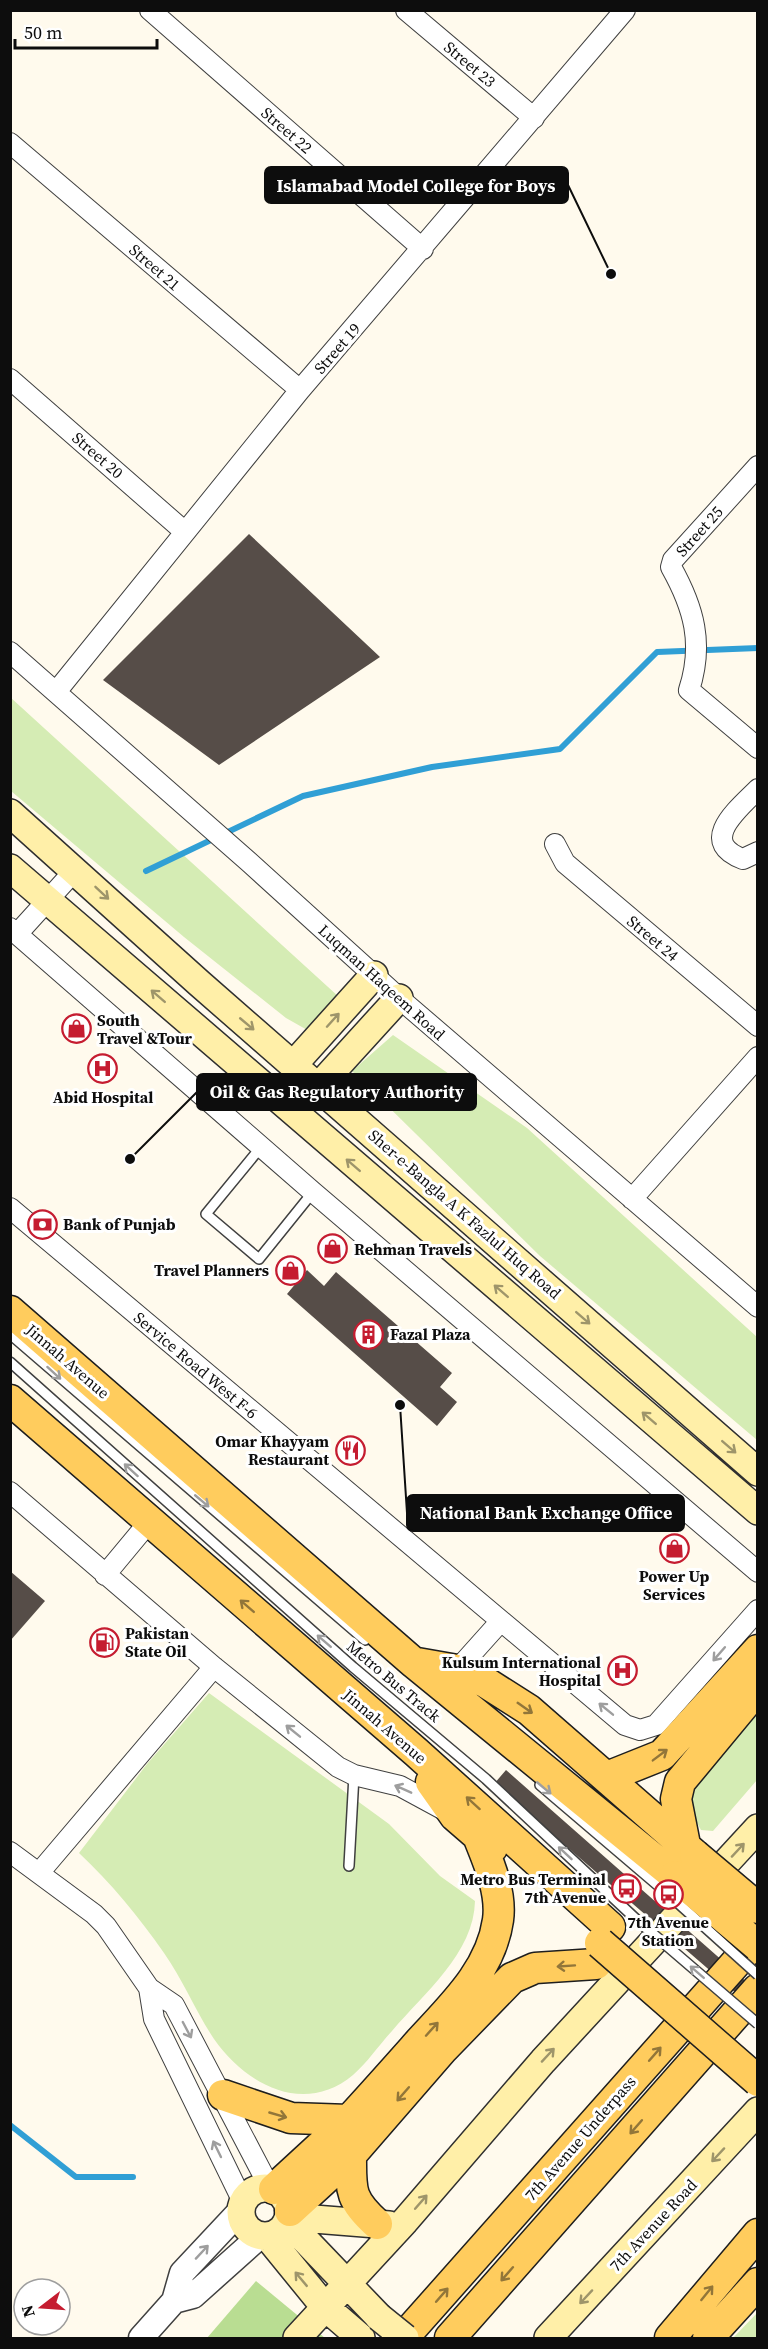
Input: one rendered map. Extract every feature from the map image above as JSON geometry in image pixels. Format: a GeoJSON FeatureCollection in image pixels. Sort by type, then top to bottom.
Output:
{"type":"FeatureCollection","features":[{"type":"Feature","properties":{"kind":"main road","name":"Sher-e-Bangla A K Fazlul Huq Road"},"geometry":{"type":"LineString","coordinates":[[10,813],[76,869],[199,983],[758,1472]]}},
{"type":"Feature","properties":{"kind":"main road"},"geometry":{"type":"LineString","coordinates":[[10,868],[758,1511]]}},
{"type":"Feature","properties":{"kind":"main road"},"geometry":{"type":"LineString","coordinates":[[294,1064],[374,975]]}},
{"type":"Feature","properties":{"kind":"main road"},"geometry":{"type":"LineString","coordinates":[[319,1086],[399,998]]}},
{"type":"Feature","properties":{"kind":"main road","name":"Jinnah Avenue"},"geometry":{"type":"LineString","coordinates":[[10,1311],[414,1662],[681,1867],[758,1946]]}},
{"type":"Feature","properties":{"kind":"main road","name":"Jinnah Avenue"},"geometry":{"type":"LineString","coordinates":[[10,1400],[416,1752],[611,1939],[758,2055]]}},
{"type":"Feature","properties":{"kind":"main road"},"geometry":{"type":"LineString","coordinates":[[606,1777],[662,1755],[758,1650]]}},
{"type":"Feature","properties":{"kind":"main road"},"geometry":{"type":"LineString","coordinates":[[414,1662],[457,1670],[485,1682],[529,1710],[606,1777],[681,1867],[758,1908]]}},
{"type":"Feature","properties":{"kind":"main road"},"geometry":{"type":"LineString","coordinates":[[681,1867],[676,1799],[680,1782],[758,1688]]}},
{"type":"Feature","properties":{"kind":"main road"},"geometry":{"type":"LineString","coordinates":[[416,1752],[436,1791],[455,1816],[611,1939],[643,1980],[758,2081]]}},
{"type":"Feature","properties":{"kind":"main road"},"geometry":{"type":"LineString","coordinates":[[297,2338],[347,2283],[389,2225],[758,1828]]}},
{"type":"Feature","properties":{"kind":"main road"},"geometry":{"type":"LineString","coordinates":[[277,2214],[349,2120],[468,1989],[488,1953],[498,1920],[498,1901],[489,1863],[478,1836]]}},
{"type":"Feature","properties":{"kind":"main road","name":"7th Avenue Underpass"},"geometry":{"type":"LineString","coordinates":[[404,2338],[758,1938]]}},
{"type":"Feature","properties":{"kind":"main road"},"geometry":{"type":"LineString","coordinates":[[359,2337],[324,2306],[277,2214],[259,2188],[249,2193],[242,2206],[246,2227],[277,2214],[351,2155],[442,2049],[512,1978],[611,1939]]}},
{"type":"Feature","properties":{"kind":"main road"},"geometry":{"type":"LineString","coordinates":[[450,2338],[758,1989]]}},
{"type":"Feature","properties":{"kind":"main road"},"geometry":{"type":"LineString","coordinates":[[223,2095],[291,2118],[349,2120]]}},
{"type":"Feature","properties":{"kind":"main road","name":"7th Avenue Road"},"geometry":{"type":"LineString","coordinates":[[556,2334],[758,2111]]}},
{"type":"Feature","properties":{"kind":"main road"},"geometry":{"type":"LineString","coordinates":[[351,2155],[351,2190],[354,2201],[389,2225]]}},
{"type":"Feature","properties":{"kind":"main road"},"geometry":{"type":"LineString","coordinates":[[277,2214],[389,2225]]}},
{"type":"Feature","properties":{"kind":"main road"},"geometry":{"type":"LineString","coordinates":[[277,2214],[404,2338]]}},
{"type":"Feature","properties":{"kind":"main road"},"geometry":{"type":"LineString","coordinates":[[670,2338],[758,2234]]}},
{"type":"Feature","properties":{"kind":"main road"},"geometry":{"type":"LineString","coordinates":[[708,2338],[758,2283]]}},
{"type":"Feature","properties":{"kind":"street","name":"Street 22"},"geometry":{"type":"LineString","coordinates":[[150,10],[423,249]]}},
{"type":"Feature","properties":{"kind":"street","name":"Street 23"},"geometry":{"type":"LineString","coordinates":[[406,10],[534,118]]}},
{"type":"Feature","properties":{"kind":"street","name":"Street 19"},"geometry":{"type":"LineString","coordinates":[[56,692],[300,390],[423,249],[625,10]]}},
{"type":"Feature","properties":{"kind":"street","name":"Street 21"},"geometry":{"type":"LineString","coordinates":[[10,143],[300,390]]}},
{"type":"Feature","properties":{"kind":"street","name":"Street 20"},"geometry":{"type":"LineString","coordinates":[[10,379],[185,532]]}},
{"type":"Feature","properties":{"kind":"street","name":"Street 25"},"geometry":{"type":"LineString","coordinates":[[758,466],[673,560],[671,567],[686,594],[693,622],[697,663],[689,690],[758,748]]}},
{"type":"Feature","properties":{"kind":"street","name":"Luqman Haqeem Road"},"geometry":{"type":"LineString","coordinates":[[10,652],[249,862],[399,998],[758,1307]]}},
{"type":"Feature","properties":{"kind":"street"},"geometry":{"type":"LineString","coordinates":[[758,789],[724,826],[721,838],[725,847],[743,859],[758,852]]}},
{"type":"Feature","properties":{"kind":"street","name":"Street 24"},"geometry":{"type":"LineString","coordinates":[[555,844],[565,863],[758,1026]]}},
{"type":"Feature","properties":{"kind":"street"},"geometry":{"type":"LineString","coordinates":[[76,869],[47,901],[14,931],[313,1192],[758,1572]]}},
{"type":"Feature","properties":{"kind":"street"},"geometry":{"type":"LineString","coordinates":[[632,1198],[758,1057]]}},
{"type":"Feature","properties":{"kind":"street","name":"Service Road West F-6"},"geometry":{"type":"LineString","coordinates":[[10,1208],[625,1725],[648,1730],[656,1725],[758,1610]]}},
{"type":"Feature","properties":{"kind":"street"},"geometry":{"type":"LineString","coordinates":[[10,1492],[214,1667],[338,1767],[354,1775],[400,1786],[455,1816]]}},
{"type":"Feature","properties":{"kind":"street"},"geometry":{"type":"LineString","coordinates":[[105,1575],[149,1522]]}},
{"type":"Feature","properties":{"kind":"street"},"geometry":{"type":"LineString","coordinates":[[457,1670],[500,1622]]}},
{"type":"Feature","properties":{"kind":"street"},"geometry":{"type":"LineString","coordinates":[[39,1873],[214,1667]]}},
{"type":"Feature","properties":{"kind":"street"},"geometry":{"type":"LineString","coordinates":[[10,1852],[106,1926],[149,1988],[174,2005],[223,2095],[277,2214],[193,2296],[174,2301]]}},
{"type":"Feature","properties":{"kind":"street"},"geometry":{"type":"LineString","coordinates":[[141,2338],[174,2301],[182,2273],[242,2206],[154,2019],[149,1988]]}},
{"type":"Feature","properties":{"kind":"lane"},"geometry":{"type":"LineString","coordinates":[[261,1147],[206,1214],[259,1258],[313,1192]]}},
{"type":"Feature","properties":{"kind":"lane","name":"Metro Bus Track"},"geometry":{"type":"LineString","coordinates":[[10,1334],[372,1646]]}},
{"type":"Feature","properties":{"kind":"lane","name":"Metro Bus Track"},"geometry":{"type":"LineString","coordinates":[[10,1362],[345,1659],[486,1779],[611,1939],[758,2024]]}},
{"type":"Feature","properties":{"kind":"lane"},"geometry":{"type":"LineString","coordinates":[[528,1774],[681,1867],[758,1975]]}},
{"type":"Feature","properties":{"kind":"lane"},"geometry":{"type":"LineString","coordinates":[[349,1866],[354,1775]]}},
{"type":"Feature","properties":{"kind":"green space"},"geometry":{"type":"Polygon","coordinates":[[[10,697],[339,997],[309,1031],[286,1018],[184,937],[11,791],[10,697]]]}},
{"type":"Feature","properties":{"kind":"green space"},"geometry":{"type":"Polygon","coordinates":[[[393,1035],[527,1128],[757,1337],[757,1440],[540,1256],[352,1071],[393,1035]]]}},
{"type":"Feature","properties":{"kind":"green space"},"geometry":{"type":"Polygon","coordinates":[[[209,1693],[389,1824],[440,1876],[475,1901],[466,1938],[457,1955],[432,1987],[353,2075],[334,2087],[315,2093],[296,2094],[277,2090],[242,2070],[227,2055],[207,2029],[171,1963],[135,1913],[79,1853],[147,1764],[209,1693]]]}},
{"type":"Feature","properties":{"kind":"green space"},"geometry":{"type":"Polygon","coordinates":[[[757,1708],[757,1780],[713,1831],[701,1830],[690,1804],[695,1785],[757,1708]]]}},
{"type":"Feature","properties":{"kind":"green space"},"geometry":{"type":"Polygon","coordinates":[[[256,2281],[325,2338],[207,2338],[256,2281]]]}},
{"type":"Feature","properties":{"kind":"green space"},"geometry":{"type":"Polygon","coordinates":[[[757,2313],[757,2338],[733,2338],[757,2313]]]}},
{"type":"Feature","properties":{"kind":"building"},"geometry":{"type":"Polygon","coordinates":[[[249,534],[380,657],[219,765],[103,680],[249,534]]]}},
{"type":"Feature","properties":{"kind":"building","name":"Fazal Plaza"},"geometry":{"type":"Polygon","coordinates":[[[307,1270],[324,1286],[336,1272],[452,1373],[440,1387],[457,1402],[437,1426],[287,1294],[307,1270]]]}},
{"type":"Feature","properties":{"kind":"building"},"geometry":{"type":"Polygon","coordinates":[[[10,1571],[45,1601],[10,1641],[10,1571]]]}},
{"type":"Feature","properties":{"kind":"building","name":"Metro Bus Terminal 7th Avenue"},"geometry":{"type":"Polygon","coordinates":[[[506,1770],[758,1992],[758,2012],[494,1784],[506,1770]]]}},
{"type":"Feature","properties":{"kind":"waterway"},"geometry":{"type":"LineString","coordinates":[[146,871],[303,796],[432,767],[560,749],[657,652],[758,648]]}},
{"type":"Feature","properties":{"kind":"waterway"},"geometry":{"type":"LineString","coordinates":[[10,2125],[76,2177],[133,2177]]}},
{"type":"Feature","properties":{"kind":"place","name":"Islamabad Model College for Boys"},"geometry":{"type":"Point","coordinates":[611,274]}},
{"type":"Feature","properties":{"kind":"place","name":"South Travel &Tour"},"geometry":{"type":"Point","coordinates":[76,1029]}},
{"type":"Feature","properties":{"kind":"place","name":"Abid Hospital"},"geometry":{"type":"Point","coordinates":[103,1069]}},
{"type":"Feature","properties":{"kind":"place","name":"Oil & Gas Regulatory Authority"},"geometry":{"type":"Point","coordinates":[130,1159]}},
{"type":"Feature","properties":{"kind":"place","name":"Bank of Punjab"},"geometry":{"type":"Point","coordinates":[42,1224]}},
{"type":"Feature","properties":{"kind":"place","name":"Rehman Travels"},"geometry":{"type":"Point","coordinates":[333,1249]}},
{"type":"Feature","properties":{"kind":"place","name":"Travel Planners"},"geometry":{"type":"Point","coordinates":[290,1270]}},
{"type":"Feature","properties":{"kind":"place","name":"Fazal Plaza"},"geometry":{"type":"Point","coordinates":[369,1334]}},
{"type":"Feature","properties":{"kind":"place","name":"National Bank Exchange Office"},"geometry":{"type":"Point","coordinates":[400,1405]}},
{"type":"Feature","properties":{"kind":"place","name":"Omar Khayyam Restaurant"},"geometry":{"type":"Point","coordinates":[350,1450]}},
{"type":"Feature","properties":{"kind":"place","name":"Power Up Services"},"geometry":{"type":"Point","coordinates":[674,1548]}},
{"type":"Feature","properties":{"kind":"place","name":"Pakistan State Oil"},"geometry":{"type":"Point","coordinates":[104,1642]}},
{"type":"Feature","properties":{"kind":"place","name":"Kulsum International Hospital"},"geometry":{"type":"Point","coordinates":[622,1671]}},
{"type":"Feature","properties":{"kind":"place","name":"Metro Bus Terminal 7th Avenue"},"geometry":{"type":"Point","coordinates":[627,1888]}},
{"type":"Feature","properties":{"kind":"place","name":"7th Avenue Station"},"geometry":{"type":"Point","coordinates":[668,1894]}}]}
